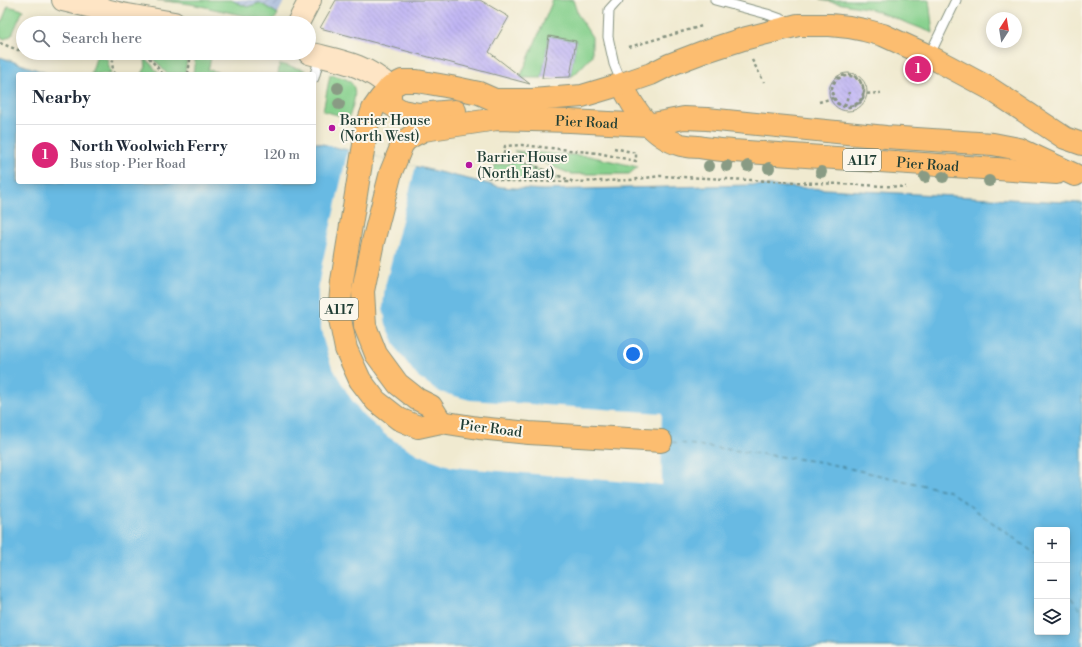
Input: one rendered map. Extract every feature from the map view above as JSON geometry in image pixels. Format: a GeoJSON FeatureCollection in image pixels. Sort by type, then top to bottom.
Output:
{"type":"FeatureCollection","features":[{"type":"Feature","properties":{"kind":"highway","name":"Pier Road"},"geometry":{"type":"LineString","coordinates":[[661,441],[494,430],[441,422],[418,427],[399,419],[376,401],[360,380],[346,349],[339,314],[342,281],[364,136],[373,109],[390,87],[402,81],[417,81],[479,93],[495,100],[532,100],[582,96],[651,74],[669,65],[703,52],[743,39],[798,25],[830,25],[849,27],[883,35],[929,56],[989,88],[1065,138],[1082,144]]}},
{"type":"Feature","properties":{"kind":"highway"},"geometry":{"type":"LineString","coordinates":[[622,84],[633,106],[648,125],[684,118],[707,119],[886,137],[993,144],[1019,150],[1078,175]]}},
{"type":"Feature","properties":{"kind":"highway"},"geometry":{"type":"LineString","coordinates":[[390,87],[390,104],[402,111],[419,114],[478,108],[495,100]]}},
{"type":"Feature","properties":{"kind":"highway","name":"Pier Road"},"geometry":{"type":"LineString","coordinates":[[441,422],[431,406],[417,399],[398,384],[376,354],[365,326],[363,291],[373,242],[391,172],[402,145],[406,140],[424,130],[497,119],[648,125],[665,138],[680,145],[726,150],[1025,170],[1078,175]]}},
{"type":"Feature","properties":{"kind":"street"},"geometry":{"type":"LineString","coordinates":[[64,0],[134,16]]}},
{"type":"Feature","properties":{"kind":"street"},"geometry":{"type":"LineString","coordinates":[[302,16],[310,0]]}},
{"type":"Feature","properties":{"kind":"street"},"geometry":{"type":"LineString","coordinates":[[316,55],[351,64],[370,72],[390,87]]}},
{"type":"Feature","properties":{"kind":"lane"},"geometry":{"type":"LineString","coordinates":[[618,0],[609,10],[608,37],[614,64],[622,84]]}},
{"type":"Feature","properties":{"kind":"lane"},"geometry":{"type":"LineString","coordinates":[[714,0],[767,14],[798,25]]}},
{"type":"Feature","properties":{"kind":"lane"},"geometry":{"type":"LineString","coordinates":[[929,56],[956,0]]}},
{"type":"Feature","properties":{"kind":"lane"},"geometry":{"type":"LineString","coordinates":[[314,60],[314,72]]}},
{"type":"Feature","properties":{"kind":"path"},"geometry":{"type":"LineString","coordinates":[[629,47],[709,24]]}},
{"type":"Feature","properties":{"kind":"path"},"geometry":{"type":"LineString","coordinates":[[0,43],[16,49]]}},
{"type":"Feature","properties":{"kind":"path"},"geometry":{"type":"LineString","coordinates":[[752,58],[764,82]]}},
{"type":"Feature","properties":{"kind":"path"},"geometry":{"type":"LineString","coordinates":[[113,60],[112,70],[114,72]]}},
{"type":"Feature","properties":{"kind":"path"},"geometry":{"type":"LineString","coordinates":[[151,60],[160,72]]}},
{"type":"Feature","properties":{"kind":"path"},"geometry":{"type":"LineString","coordinates":[[188,72],[190,60]]}},
{"type":"Feature","properties":{"kind":"path"},"geometry":{"type":"LineString","coordinates":[[847,75],[854,76],[859,80],[863,84],[864,89],[862,99],[858,104],[850,107],[839,105],[832,92],[836,80],[839,77],[847,75]]}},
{"type":"Feature","properties":{"kind":"path"},"geometry":{"type":"LineString","coordinates":[[854,76],[862,84],[864,90],[861,100],[857,104],[852,106],[840,105],[833,98],[832,87],[840,77],[854,76]]}},
{"type":"Feature","properties":{"kind":"path"},"geometry":{"type":"LineString","coordinates":[[845,106],[849,92]]}},
{"type":"Feature","properties":{"kind":"path"},"geometry":{"type":"LineString","coordinates":[[850,106],[855,106],[861,100],[863,94],[881,93]]}},
{"type":"Feature","properties":{"kind":"path"},"geometry":{"type":"LineString","coordinates":[[819,102],[833,98]]}},
{"type":"Feature","properties":{"kind":"path"},"geometry":{"type":"LineString","coordinates":[[503,158],[504,146],[522,146],[598,153],[636,161],[636,153]]}},
{"type":"Feature","properties":{"kind":"path"},"geometry":{"type":"LineString","coordinates":[[574,182],[517,159],[503,158],[490,160],[488,177],[506,181],[574,182],[630,180],[660,176],[912,188]]}},
{"type":"Feature","properties":{"kind":"shaded area"},"geometry":{"type":"Polygon","coordinates":[[[157,0],[285,0],[276,16],[246,16],[191,4],[157,0]]]}},
{"type":"Feature","properties":{"kind":"green space"},"geometry":{"type":"Polygon","coordinates":[[[157,0],[231,0],[247,7],[260,3],[278,14],[277,16],[246,16],[191,4],[157,0]]]}},
{"type":"Feature","properties":{"kind":"green space"},"geometry":{"type":"Polygon","coordinates":[[[553,0],[573,0],[578,15],[592,37],[592,56],[575,74],[570,77],[576,41],[549,36],[542,78],[520,78],[553,0]]]}},
{"type":"Feature","properties":{"kind":"green space"},"geometry":{"type":"Polygon","coordinates":[[[820,0],[929,0],[933,33],[871,9],[820,0]]]}},
{"type":"Feature","properties":{"kind":"green space"},"geometry":{"type":"Polygon","coordinates":[[[8,6],[23,10],[20,16],[16,16],[16,26],[12,35],[5,39],[0,37],[0,21],[2,21],[8,6]]]}},
{"type":"Feature","properties":{"kind":"green space"},"geometry":{"type":"Polygon","coordinates":[[[95,60],[109,60],[108,64],[110,72],[92,72],[95,60]]]}},
{"type":"Feature","properties":{"kind":"green space"},"geometry":{"type":"Polygon","coordinates":[[[145,60],[150,63],[157,72],[143,72],[146,67],[145,60]]]}},
{"type":"Feature","properties":{"kind":"green space"},"geometry":{"type":"Polygon","coordinates":[[[155,60],[187,60],[185,72],[165,72],[155,60]]]}},
{"type":"Feature","properties":{"kind":"green space"},"geometry":{"type":"Polygon","coordinates":[[[195,60],[210,60],[208,70],[219,72],[193,72],[195,60]]]}},
{"type":"Feature","properties":{"kind":"green space"},"geometry":{"type":"Polygon","coordinates":[[[280,64],[305,70],[304,72],[278,72],[280,64]]]}},
{"type":"Feature","properties":{"kind":"green space"},"geometry":{"type":"Polygon","coordinates":[[[330,75],[345,79],[352,84],[355,93],[349,118],[323,111],[330,75]]]}},
{"type":"Feature","properties":{"kind":"green space"},"geometry":{"type":"Polygon","coordinates":[[[514,151],[589,156],[638,167],[629,174],[571,174],[514,151]]]}},
{"type":"Feature","properties":{"kind":"green space"},"geometry":{"type":"Polygon","coordinates":[[[518,162],[560,179],[506,178],[493,175],[495,165],[518,162]]]}},
{"type":"Feature","properties":{"kind":"water"},"geometry":{"type":"Polygon","coordinates":[[[0,57],[43,72],[16,72],[16,184],[316,184],[316,142],[501,187],[542,190],[751,185],[1082,203],[1082,647],[0,647],[0,57]]]}},
{"type":"Feature","properties":{"kind":"pier"},"geometry":{"type":"Polygon","coordinates":[[[348,150],[416,166],[385,286],[383,307],[386,324],[398,351],[417,376],[440,392],[470,400],[662,413],[662,485],[452,467],[419,455],[388,437],[363,415],[349,396],[331,365],[323,339],[318,313],[318,287],[322,264],[348,150]]]}},
{"type":"Feature","properties":{"kind":"building"},"geometry":{"type":"Polygon","coordinates":[[[336,0],[480,0],[509,17],[489,52],[530,84],[320,28],[336,0]]]}},
{"type":"Feature","properties":{"kind":"building"},"geometry":{"type":"Polygon","coordinates":[[[549,36],[576,41],[570,77],[542,78],[549,36]]]}},
{"type":"Feature","properties":{"kind":"building"},"geometry":{"type":"Polygon","coordinates":[[[848,73],[858,76],[864,82],[867,92],[864,102],[858,108],[848,111],[838,108],[832,102],[829,92],[832,82],[838,76],[848,73]]]}},
{"type":"Feature","properties":{"kind":"ferry route"},"geometry":{"type":"LineString","coordinates":[[672,442],[821,462],[949,491],[1034,553]]}},
{"type":"Feature","properties":{"kind":"ferry route"},"geometry":{"type":"LineString","coordinates":[[1070,595],[1082,613]]}},
{"type":"Feature","properties":{"kind":"place","name":"North Woolwich Ferry"},"geometry":{"type":"Point","coordinates":[918,69]}},
{"type":"Feature","properties":{"kind":"place","name":"Barrier House (North West)"},"geometry":{"type":"Point","coordinates":[332,128]}},
{"type":"Feature","properties":{"kind":"place","name":"Barrier House (North East)"},"geometry":{"type":"Point","coordinates":[469,165]}}]}
